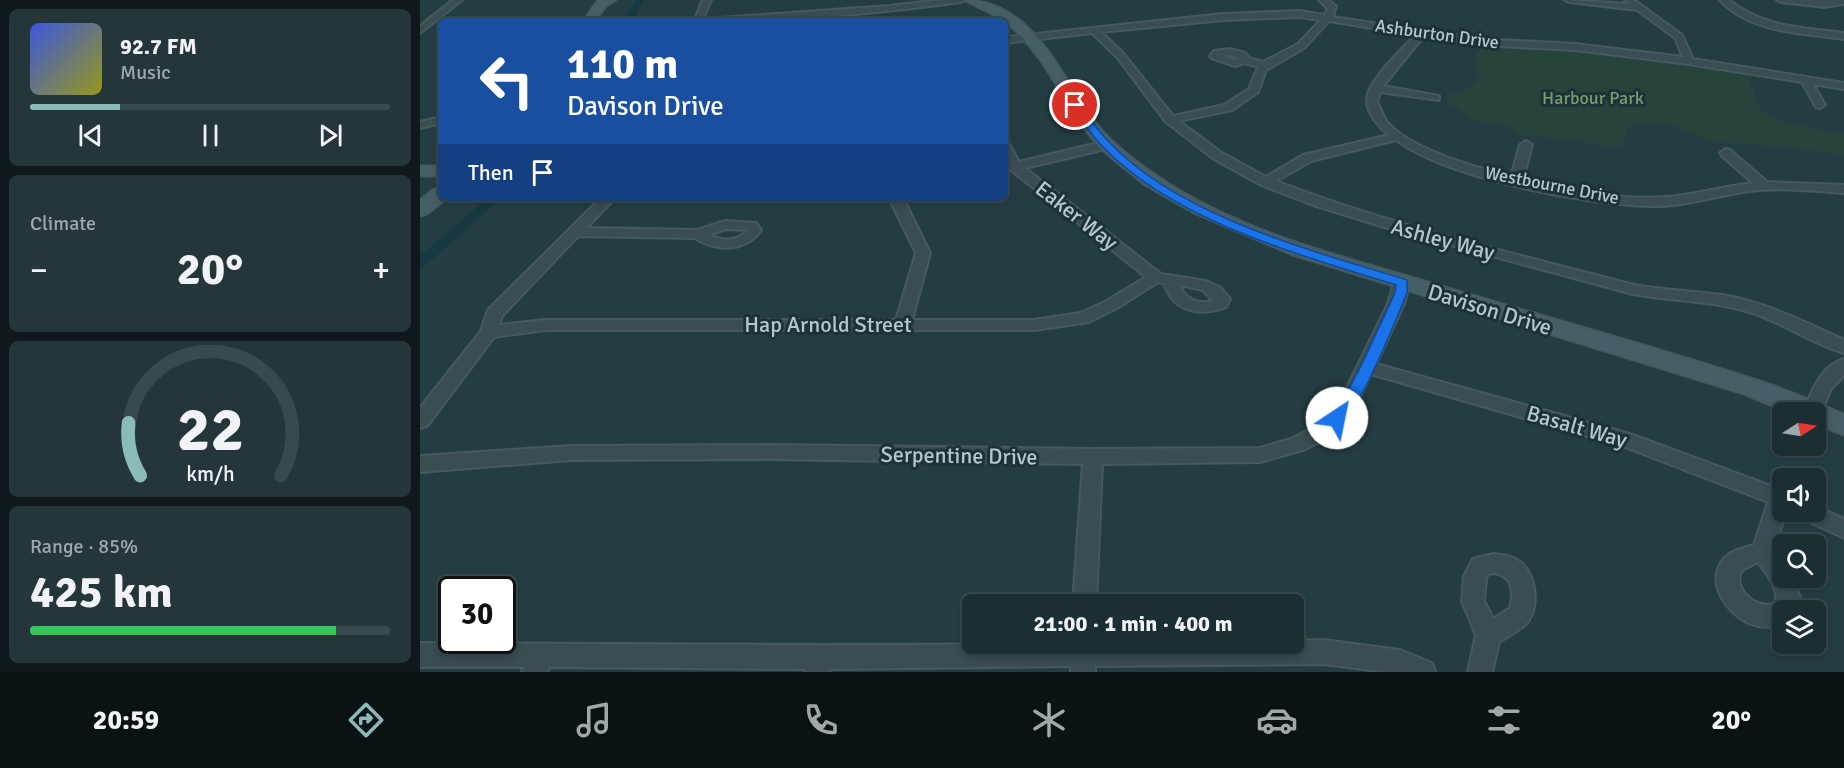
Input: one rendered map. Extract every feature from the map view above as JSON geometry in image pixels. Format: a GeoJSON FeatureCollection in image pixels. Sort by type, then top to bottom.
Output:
{"type":"FeatureCollection","features":[{"type":"Feature","properties":{"kind":"main road"},"geometry":{"type":"LineString","coordinates":[[591,18],[602,3],[610,0]]}},
{"type":"Feature","properties":{"kind":"main road"},"geometry":{"type":"LineString","coordinates":[[959,0],[993,18]]}},
{"type":"Feature","properties":{"kind":"main road","name":"Davison Drive"},"geometry":{"type":"LineString","coordinates":[[970,0],[1004,18]]}},
{"type":"Feature","properties":{"kind":"main road","name":"Davison Drive"},"geometry":{"type":"LineString","coordinates":[[1015,35],[1030,51],[1064,108],[1129,180],[1219,231],[1269,251],[1744,385],[1781,402]]}},
{"type":"Feature","properties":{"kind":"main road"},"geometry":{"type":"LineString","coordinates":[[420,171],[438,171]]}},
{"type":"Feature","properties":{"kind":"main road"},"geometry":{"type":"LineString","coordinates":[[420,210],[438,195]]}},
{"type":"Feature","properties":{"kind":"main road","name":"Davison Drive"},"geometry":{"type":"LineString","coordinates":[[1402,288],[1679,376],[1772,408]]}},
{"type":"Feature","properties":{"kind":"main road","name":"Davison Drive"},"geometry":{"type":"LineString","coordinates":[[1826,420],[1844,425]]}},
{"type":"Feature","properties":{"kind":"main road","name":"Davison Drive"},"geometry":{"type":"LineString","coordinates":[[1826,425],[1844,438]]}},
{"type":"Feature","properties":{"kind":"street"},"geometry":{"type":"LineString","coordinates":[[422,26],[458,0]]}},
{"type":"Feature","properties":{"kind":"street"},"geometry":{"type":"LineString","coordinates":[[699,18],[707,0]]}},
{"type":"Feature","properties":{"kind":"street"},"geometry":{"type":"LineString","coordinates":[[863,0],[864,11]]}},
{"type":"Feature","properties":{"kind":"street"},"geometry":{"type":"LineString","coordinates":[[763,18],[864,11],[959,0]]}},
{"type":"Feature","properties":{"kind":"street"},"geometry":{"type":"LineString","coordinates":[[1049,0],[1056,0]]}},
{"type":"Feature","properties":{"kind":"street"},"geometry":{"type":"LineString","coordinates":[[1170,120],[1228,108],[1254,90],[1255,76],[1264,66],[1296,50],[1328,18],[1332,8],[1323,0]]}},
{"type":"Feature","properties":{"kind":"street"},"geometry":{"type":"LineString","coordinates":[[1569,0],[1640,8]]}},
{"type":"Feature","properties":{"kind":"street"},"geometry":{"type":"LineString","coordinates":[[1629,0],[1678,37],[1689,61]]}},
{"type":"Feature","properties":{"kind":"street"},"geometry":{"type":"LineString","coordinates":[[1724,0],[1734,11],[1754,19],[1844,36]]}},
{"type":"Feature","properties":{"kind":"street"},"geometry":{"type":"LineString","coordinates":[[1781,0],[1824,4],[1844,1]]}},
{"type":"Feature","properties":{"kind":"street","name":"Ashburton Drive"},"geometry":{"type":"LineString","coordinates":[[1015,35],[1095,31],[1138,24],[1269,14],[1299,14],[1480,42],[1575,47],[1689,61],[1844,86]]}},
{"type":"Feature","properties":{"kind":"street","name":"Ashley Way"},"geometry":{"type":"LineString","coordinates":[[1095,31],[1119,55],[1170,120],[1218,156],[1266,182],[1318,202],[1386,223],[1633,289],[1662,296],[1721,300],[1748,306],[1791,322],[1844,347]]}},
{"type":"Feature","properties":{"kind":"street"},"geometry":{"type":"LineString","coordinates":[[1376,88],[1422,33]]}},
{"type":"Feature","properties":{"kind":"street"},"geometry":{"type":"LineString","coordinates":[[1245,60],[1264,66]]}},
{"type":"Feature","properties":{"kind":"street"},"geometry":{"type":"LineString","coordinates":[[1805,79],[1820,105]]}},
{"type":"Feature","properties":{"kind":"street"},"geometry":{"type":"LineString","coordinates":[[1376,88],[1435,98]]}},
{"type":"Feature","properties":{"kind":"street","name":"Westbourne Drive"},"geometry":{"type":"LineString","coordinates":[[1376,88],[1372,101],[1376,115],[1395,137],[1451,164],[1516,180],[1601,198],[1650,202],[1686,200],[1763,185],[1844,189]]}},
{"type":"Feature","properties":{"kind":"street"},"geometry":{"type":"LineString","coordinates":[[420,125],[438,121]]}},
{"type":"Feature","properties":{"kind":"street"},"geometry":{"type":"LineString","coordinates":[[420,132],[438,130]]}},
{"type":"Feature","properties":{"kind":"street"},"geometry":{"type":"LineString","coordinates":[[1266,182],[1306,158],[1395,137]]}},
{"type":"Feature","properties":{"kind":"street"},"geometry":{"type":"LineString","coordinates":[[1516,180],[1526,145]]}},
{"type":"Feature","properties":{"kind":"street"},"geometry":{"type":"LineString","coordinates":[[1015,166],[1100,146]]}},
{"type":"Feature","properties":{"kind":"street","name":"Eaker Way"},"geometry":{"type":"LineString","coordinates":[[1008,153],[1015,166],[1163,279]]}},
{"type":"Feature","properties":{"kind":"street"},"geometry":{"type":"LineString","coordinates":[[1726,153],[1763,185]]}},
{"type":"Feature","properties":{"kind":"street"},"geometry":{"type":"LineString","coordinates":[[420,421],[489,332],[494,314],[605,201]]}},
{"type":"Feature","properties":{"kind":"street"},"geometry":{"type":"LineString","coordinates":[[897,201],[922,253],[903,323]]}},
{"type":"Feature","properties":{"kind":"street"},"geometry":{"type":"LineString","coordinates":[[576,232],[698,234]]}},
{"type":"Feature","properties":{"kind":"street","name":"Hap Arnold Street"},"geometry":{"type":"LineString","coordinates":[[489,332],[545,325],[903,323],[1034,325],[1083,318],[1163,279]]}},
{"type":"Feature","properties":{"kind":"street","name":"Serpentine Drive"},"geometry":{"type":"LineString","coordinates":[[420,464],[571,453],[771,452],[1093,457],[1260,455],[1296,445],[1328,429],[1347,406],[1367,368],[1402,288]]}},
{"type":"Feature","properties":{"kind":"street"},"geometry":{"type":"LineString","coordinates":[[1818,402],[1823,386],[1844,365]]}},
{"type":"Feature","properties":{"kind":"street","name":"Basalt Way"},"geometry":{"type":"LineString","coordinates":[[1367,368],[1630,441],[1772,496]]}},
{"type":"Feature","properties":{"kind":"street"},"geometry":{"type":"LineString","coordinates":[[1086,594],[1093,457]]}},
{"type":"Feature","properties":{"kind":"street"},"geometry":{"type":"LineString","coordinates":[[1826,520],[1844,529]]}},
{"type":"Feature","properties":{"kind":"street"},"geometry":{"type":"LineString","coordinates":[[1764,551],[1773,522]]}},
{"type":"Feature","properties":{"kind":"street"},"geometry":{"type":"LineString","coordinates":[[1764,551],[1780,574],[1788,600]]}},
{"type":"Feature","properties":{"kind":"street"},"geometry":{"type":"LineString","coordinates":[[1764,551],[1735,562],[1729,572],[1731,594],[1738,605],[1758,617],[1772,618]]}},
{"type":"Feature","properties":{"kind":"street"},"geometry":{"type":"LineString","coordinates":[[1480,672],[1488,635]]}},
{"type":"Feature","properties":{"kind":"street"},"geometry":{"type":"LineString","coordinates":[[420,655],[539,664],[819,665],[1323,652],[1400,662],[1423,672]]}},
{"type":"Feature","properties":{"kind":"green space","name":"Harbour Park"},"geometry":{"type":"Polygon","coordinates":[[[1479,46],[1597,52],[1747,74],[1760,109],[1786,123],[1844,134],[1844,155],[1775,146],[1712,142],[1674,126],[1648,121],[1627,128],[1624,145],[1610,148],[1569,139],[1518,135],[1509,126],[1476,121],[1447,102],[1447,95],[1460,93],[1480,79],[1475,66],[1479,46]]]}},
{"type":"Feature","properties":{"kind":"waterway"},"geometry":{"type":"LineString","coordinates":[[630,18],[640,0]]}},
{"type":"Feature","properties":{"kind":"waterway"},"geometry":{"type":"LineString","coordinates":[[420,263],[492,201]]}},
{"type":"Feature","properties":{"kind":"route"},"geometry":{"type":"LineString","coordinates":[[1075,105],[1106,145],[1145,178],[1201,211],[1228,224],[1300,251],[1402,283],[1401,293],[1367,368],[1347,406],[1337,418]]}}]}
